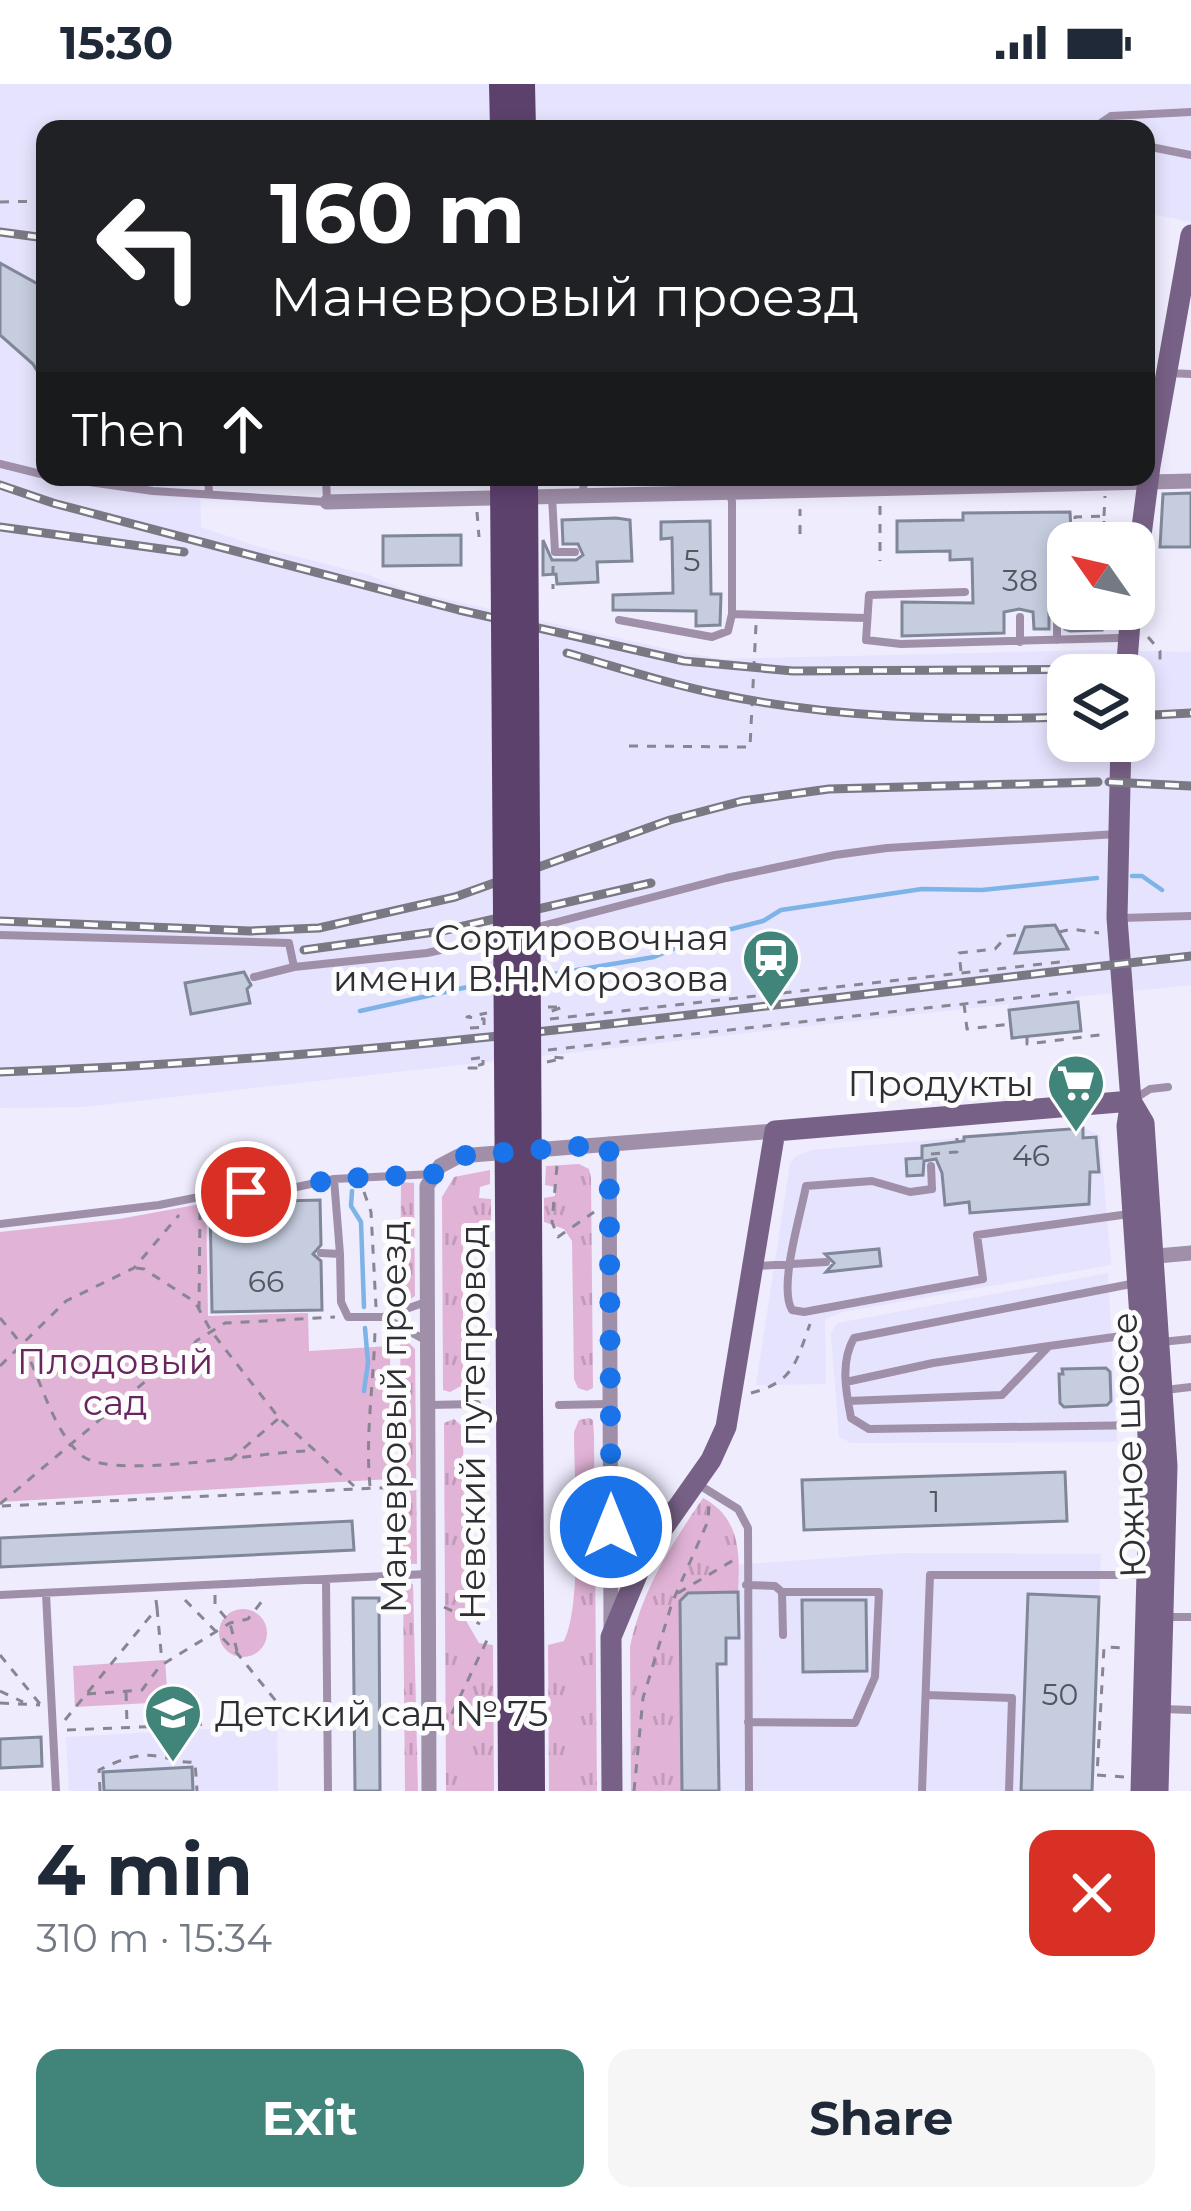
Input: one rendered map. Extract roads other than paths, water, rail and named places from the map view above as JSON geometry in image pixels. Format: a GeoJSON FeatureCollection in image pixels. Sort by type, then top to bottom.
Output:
{"type":"FeatureCollection","features":[{"type":"Feature","properties":{"kind":"main road"},"geometry":{"type":"LineString","coordinates":[[501,84],[502,120]]}},
{"type":"Feature","properties":{"kind":"main road"},"geometry":{"type":"LineString","coordinates":[[523,84],[524,120]]}},
{"type":"Feature","properties":{"kind":"main road","name":"Невский путепровод"},"geometry":{"type":"LineString","coordinates":[[502,486],[533,1791]]}},
{"type":"Feature","properties":{"kind":"main road","name":"Невский путепровод"},"geometry":{"type":"LineString","coordinates":[[510,1791],[526,486]]}},
{"type":"Feature","properties":{"kind":"street"},"geometry":{"type":"LineString","coordinates":[[1155,442],[1191,235]]}},
{"type":"Feature","properties":{"kind":"street"},"geometry":{"type":"LineString","coordinates":[[1155,482],[1191,481]]}},
{"type":"Feature","properties":{"kind":"street"},"geometry":{"type":"LineString","coordinates":[[327,502],[552,496],[583,486]]}},
{"type":"Feature","properties":{"kind":"street"},"geometry":{"type":"LineString","coordinates":[[826,486],[930,486]]}},
{"type":"Feature","properties":{"kind":"street"},"geometry":{"type":"LineString","coordinates":[[1143,522],[1147,486]]}},
{"type":"Feature","properties":{"kind":"street","name":"Южное шоссе"},"geometry":{"type":"LineString","coordinates":[[1121,762],[1112,926],[1131,1101],[1127,1126],[1163,1390],[1156,1425]]}},
{"type":"Feature","properties":{"kind":"street","name":"Маневровый проезд"},"geometry":{"type":"LineString","coordinates":[[429,1791],[425,1197],[434,1174],[459,1156],[1131,1101]]}},
{"type":"Feature","properties":{"kind":"street"},"geometry":{"type":"LineString","coordinates":[[610,1495],[628,1510],[646,1516],[665,1514],[704,1488],[731,1412],[776,1131]]}},
{"type":"Feature","properties":{"kind":"street"},"geometry":{"type":"LineString","coordinates":[[609,1144],[612,1791]]}},
{"type":"Feature","properties":{"kind":"street"},"geometry":{"type":"LineString","coordinates":[[1145,1257],[1191,1253]]}},
{"type":"Feature","properties":{"kind":"street","name":"Южное шоссе"},"geometry":{"type":"LineString","coordinates":[[1153,1335],[1157,1575],[1153,1709],[1158,1791]]}},
{"type":"Feature","properties":{"kind":"street"},"geometry":{"type":"LineString","coordinates":[[611,1637],[634,1576],[676,1506]]}},
{"type":"Feature","properties":{"kind":"street","name":"Южное шоссе"},"geometry":{"type":"LineString","coordinates":[[1133,1784],[1153,1709]]}},
{"type":"Feature","properties":{"kind":"lane"},"geometry":{"type":"LineString","coordinates":[[1105,120],[1191,112]]}},
{"type":"Feature","properties":{"kind":"lane"},"geometry":{"type":"LineString","coordinates":[[1155,148],[1190,154]]}},
{"type":"Feature","properties":{"kind":"lane"},"geometry":{"type":"LineString","coordinates":[[1167,373],[1191,374]]}},
{"type":"Feature","properties":{"kind":"lane"},"geometry":{"type":"LineString","coordinates":[[0,464],[36,473]]}},
{"type":"Feature","properties":{"kind":"lane"},"geometry":{"type":"LineString","coordinates":[[138,486],[327,502],[326,486]]}},
{"type":"Feature","properties":{"kind":"lane"},"geometry":{"type":"LineString","coordinates":[[209,486],[209,494]]}},
{"type":"Feature","properties":{"kind":"lane"},"geometry":{"type":"LineString","coordinates":[[619,620],[712,637],[728,631],[732,502],[728,486]]}},
{"type":"Feature","properties":{"kind":"lane"},"geometry":{"type":"LineString","coordinates":[[552,496],[556,552],[574,553]]}},
{"type":"Feature","properties":{"kind":"lane"},"geometry":{"type":"LineString","coordinates":[[965,592],[869,595],[866,640],[901,644],[1118,638]]}},
{"type":"Feature","properties":{"kind":"lane"},"geometry":{"type":"LineString","coordinates":[[732,614],[866,618]]}},
{"type":"Feature","properties":{"kind":"lane"},"geometry":{"type":"LineString","coordinates":[[1020,617],[1020,642]]}},
{"type":"Feature","properties":{"kind":"lane"},"geometry":{"type":"LineString","coordinates":[[1057,630],[1057,640]]}},
{"type":"Feature","properties":{"kind":"lane"},"geometry":{"type":"LineString","coordinates":[[254,976],[468,946],[726,878],[836,855],[1119,834]]}},
{"type":"Feature","properties":{"kind":"lane"},"geometry":{"type":"LineString","coordinates":[[1112,926],[1191,916]]}},
{"type":"Feature","properties":{"kind":"lane"},"geometry":{"type":"LineString","coordinates":[[0,935],[289,943],[294,967]]}},
{"type":"Feature","properties":{"kind":"lane"},"geometry":{"type":"LineString","coordinates":[[1131,1101],[1150,1089],[1168,1087]]}},
{"type":"Feature","properties":{"kind":"lane"},"geometry":{"type":"LineString","coordinates":[[517,1151],[518,1174]]}},
{"type":"Feature","properties":{"kind":"lane"},"geometry":{"type":"LineString","coordinates":[[931,1166],[932,1189],[910,1192],[872,1181],[806,1186],[790,1265],[787,1304],[792,1310],[814,1311],[983,1279],[977,1235],[1142,1213]]}},
{"type":"Feature","properties":{"kind":"lane"},"geometry":{"type":"LineString","coordinates":[[0,1224],[192,1197],[278,1191],[334,1179],[434,1174]]}},
{"type":"Feature","properties":{"kind":"lane"},"geometry":{"type":"LineString","coordinates":[[334,1179],[341,1302],[349,1317],[383,1317],[426,1302]]}},
{"type":"Feature","properties":{"kind":"lane"},"geometry":{"type":"LineString","coordinates":[[321,1253],[340,1254]]}},
{"type":"Feature","properties":{"kind":"lane"},"geometry":{"type":"LineString","coordinates":[[755,1266],[826,1262]]}},
{"type":"Feature","properties":{"kind":"lane"},"geometry":{"type":"LineString","coordinates":[[1147,1281],[854,1338],[846,1352],[846,1382],[851,1418],[869,1429],[1156,1425]]}},
{"type":"Feature","properties":{"kind":"lane"},"geometry":{"type":"LineString","coordinates":[[383,1317],[427,1341]]}},
{"type":"Feature","properties":{"kind":"lane"},"geometry":{"type":"LineString","coordinates":[[846,1382],[1049,1346],[1153,1335],[1191,1339]]}},
{"type":"Feature","properties":{"kind":"lane"},"geometry":{"type":"LineString","coordinates":[[848,1401],[1002,1395],[1049,1346]]}},
{"type":"Feature","properties":{"kind":"lane"},"geometry":{"type":"LineString","coordinates":[[1163,1390],[1191,1387]]}},
{"type":"Feature","properties":{"kind":"lane"},"geometry":{"type":"LineString","coordinates":[[427,1405],[477,1404]]}},
{"type":"Feature","properties":{"kind":"lane"},"geometry":{"type":"LineString","coordinates":[[559,1405],[610,1404]]}},
{"type":"Feature","properties":{"kind":"lane"},"geometry":{"type":"LineString","coordinates":[[704,1488],[745,1516],[748,1528],[748,1791]]}},
{"type":"Feature","properties":{"kind":"lane"},"geometry":{"type":"LineString","coordinates":[[0,1595],[427,1574]]}},
{"type":"Feature","properties":{"kind":"lane"},"geometry":{"type":"LineString","coordinates":[[922,1791],[930,1575],[1157,1575]]}},
{"type":"Feature","properties":{"kind":"lane"},"geometry":{"type":"LineString","coordinates":[[326,1579],[328,1791]]}},
{"type":"Feature","properties":{"kind":"lane"},"geometry":{"type":"LineString","coordinates":[[746,1586],[775,1586],[782,1592],[879,1592],[875,1677],[855,1723],[748,1722]]}},
{"type":"Feature","properties":{"kind":"lane"},"geometry":{"type":"LineString","coordinates":[[782,1592],[783,1635]]}},
{"type":"Feature","properties":{"kind":"lane"},"geometry":{"type":"LineString","coordinates":[[46,1594],[56,1791]]}},
{"type":"Feature","properties":{"kind":"lane"},"geometry":{"type":"LineString","coordinates":[[1156,1616],[1191,1617]]}},
{"type":"Feature","properties":{"kind":"lane"},"geometry":{"type":"LineString","coordinates":[[926,1695],[1012,1698],[1009,1791]]}},
{"type":"Feature","properties":{"kind":"lane"},"geometry":{"type":"LineString","coordinates":[[1153,1709],[1191,1710]]}},
{"type":"Feature","properties":{"kind":"waterway"},"geometry":{"type":"LineString","coordinates":[[1132,876],[1142,876],[1162,890]]}},
{"type":"Feature","properties":{"kind":"waterway"},"geometry":{"type":"LineString","coordinates":[[535,977],[654,957],[708,935],[763,921],[781,910],[922,889],[982,890],[1097,878]]}},
{"type":"Feature","properties":{"kind":"waterway"},"geometry":{"type":"LineString","coordinates":[[360,1011],[499,980]]}},
{"type":"Feature","properties":{"kind":"waterway"},"geometry":{"type":"LineString","coordinates":[[352,1191],[351,1206],[361,1222],[364,1307]]}},
{"type":"Feature","properties":{"kind":"waterway"},"geometry":{"type":"LineString","coordinates":[[364,1391],[365,1328]]}},
{"type":"Feature","properties":{"kind":"railway"},"geometry":{"type":"LineString","coordinates":[[0,232],[36,237]]}},
{"type":"Feature","properties":{"kind":"railway"},"geometry":{"type":"LineString","coordinates":[[0,485],[459,610],[684,661],[793,671],[1047,669]]}},
{"type":"Feature","properties":{"kind":"railway"},"geometry":{"type":"LineString","coordinates":[[0,527],[184,552]]}},
{"type":"Feature","properties":{"kind":"railway"},"geometry":{"type":"LineString","coordinates":[[567,653],[699,690],[804,708],[936,718],[1047,717]]}},
{"type":"Feature","properties":{"kind":"railway"},"geometry":{"type":"LineString","coordinates":[[1155,715],[1191,713]]}},
{"type":"Feature","properties":{"kind":"railway"},"geometry":{"type":"LineString","coordinates":[[0,921],[250,931],[319,928],[455,897],[670,820],[742,801],[829,789],[1098,782]]}},
{"type":"Feature","properties":{"kind":"railway"},"geometry":{"type":"LineString","coordinates":[[1109,782],[1191,786]]}},
{"type":"Feature","properties":{"kind":"railway"},"geometry":{"type":"LineString","coordinates":[[304,950],[442,931],[651,883]]}},
{"type":"Feature","properties":{"kind":"railway"},"geometry":{"type":"LineString","coordinates":[[0,1072],[299,1055],[448,1041],[1191,956]]}},
{"type":"Feature","properties":{"kind":"place","name":"Сортировочная имени В.Н.Морозова"},"geometry":{"type":"Point","coordinates":[771,1009]}},
{"type":"Feature","properties":{"kind":"place","name":"Продукты"},"geometry":{"type":"Point","coordinates":[1076,1134]}},
{"type":"Feature","properties":{"kind":"place","name":"Детский сад № 75"},"geometry":{"type":"Point","coordinates":[173,1764]}},
{"type":"Feature","properties":{"kind":"park label","name":"Плодовый сад"},"geometry":{"type":"Point","coordinates":[115,1382]}}]}
